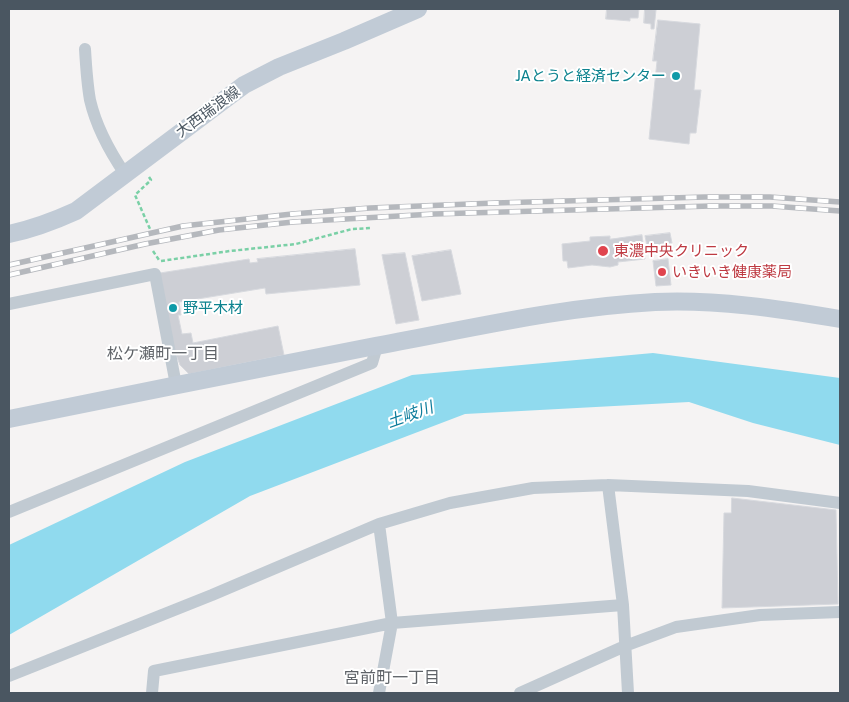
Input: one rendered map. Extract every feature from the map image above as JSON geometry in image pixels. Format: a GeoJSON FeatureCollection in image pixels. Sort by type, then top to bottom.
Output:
{"type":"FeatureCollection","features":[{"type":"Feature","properties":{"kind":"street","name":"大西瑞浪線"},"geometry":{"type":"LineString","coordinates":[[9,234],[30,230],[76,211],[244,85],[279,67],[418,9]]}},
{"type":"Feature","properties":{"kind":"street"},"geometry":{"type":"LineString","coordinates":[[85,49],[88,85],[96,120],[113,155],[125,174]]}},
{"type":"Feature","properties":{"kind":"street"},"geometry":{"type":"LineString","coordinates":[[9,304],[155,274],[176,385]]}},
{"type":"Feature","properties":{"kind":"street"},"geometry":{"type":"LineString","coordinates":[[9,420],[176,385],[562,311],[656,302],[719,304],[777,309],[840,319]]}},
{"type":"Feature","properties":{"kind":"street"},"geometry":{"type":"LineString","coordinates":[[9,512],[372,363],[377,346]]}},
{"type":"Feature","properties":{"kind":"street"},"geometry":{"type":"LineString","coordinates":[[608,485],[623,605],[628,693]]}},
{"type":"Feature","properties":{"kind":"street"},"geometry":{"type":"LineString","coordinates":[[9,676],[379,524],[450,503],[533,488],[608,485],[748,491],[840,503]]}},
{"type":"Feature","properties":{"kind":"street"},"geometry":{"type":"LineString","coordinates":[[379,524],[392,623],[379,693]]}},
{"type":"Feature","properties":{"kind":"street"},"geometry":{"type":"LineString","coordinates":[[152,693],[154,671],[392,623],[623,605]]}},
{"type":"Feature","properties":{"kind":"street"},"geometry":{"type":"LineString","coordinates":[[520,693],[625,646],[676,627],[760,615],[840,612]]}},
{"type":"Feature","properties":{"kind":"path"},"geometry":{"type":"LineString","coordinates":[[140,163],[151,180],[136,195],[150,229]]}},
{"type":"Feature","properties":{"kind":"path"},"geometry":{"type":"LineString","coordinates":[[159,262],[230,251],[296,244],[352,229],[372,228]]}},
{"type":"Feature","properties":{"kind":"water","name":"土岐川"},"geometry":{"type":"Polygon","coordinates":[[[653,353],[840,378],[840,445],[753,423],[689,402],[465,414],[250,496],[9,635],[9,545],[185,462],[412,375],[653,353]]]}},
{"type":"Feature","properties":{"kind":"building"},"geometry":{"type":"Polygon","coordinates":[[[607,9],[639,9],[638,18],[630,18],[630,21],[606,19],[607,9]]]}},
{"type":"Feature","properties":{"kind":"building"},"geometry":{"type":"Polygon","coordinates":[[[645,9],[656,10],[654,29],[651,29],[651,24],[644,23],[645,9]]]}},
{"type":"Feature","properties":{"kind":"building","name":"JAとうと経済センター"},"geometry":{"type":"Polygon","coordinates":[[[658,20],[700,24],[694,90],[701,90],[696,133],[690,133],[689,144],[649,139],[657,61],[653,61],[658,20]]]}},
{"type":"Feature","properties":{"kind":"building"},"geometry":{"type":"Polygon","coordinates":[[[670,233],[672,243],[647,246],[645,236],[670,233]]]}},
{"type":"Feature","properties":{"kind":"building"},"geometry":{"type":"Polygon","coordinates":[[[642,235],[645,259],[618,262],[618,265],[610,267],[592,265],[568,268],[567,261],[563,261],[562,244],[590,241],[590,237],[610,236],[610,239],[642,235]]]}},
{"type":"Feature","properties":{"kind":"building","name":"野平木材"},"geometry":{"type":"Polygon","coordinates":[[[355,249],[360,285],[266,294],[265,288],[179,302],[181,315],[178,315],[182,334],[191,333],[193,343],[278,326],[284,355],[189,374],[180,365],[173,347],[160,273],[249,259],[250,263],[258,262],[257,259],[355,249]]]}},
{"type":"Feature","properties":{"kind":"building"},"geometry":{"type":"Polygon","coordinates":[[[451,250],[461,294],[422,301],[412,256],[451,250]]]}},
{"type":"Feature","properties":{"kind":"building"},"geometry":{"type":"Polygon","coordinates":[[[405,253],[419,320],[396,324],[382,255],[405,253]]]}},
{"type":"Feature","properties":{"kind":"building"},"geometry":{"type":"Polygon","coordinates":[[[668,259],[671,285],[656,286],[653,261],[668,259]]]}},
{"type":"Feature","properties":{"kind":"building"},"geometry":{"type":"Polygon","coordinates":[[[732,498],[836,510],[838,604],[722,608],[724,513],[731,513],[732,498]]]}},
{"type":"Feature","properties":{"kind":"railway"},"geometry":{"type":"LineString","coordinates":[[9,265],[183,226],[292,214],[370,208],[705,197],[770,197],[840,202]]}},
{"type":"Feature","properties":{"kind":"railway"},"geometry":{"type":"LineString","coordinates":[[9,275],[145,244],[219,230],[293,222],[434,214],[711,206],[772,206],[840,211]]}},
{"type":"Feature","properties":{"kind":"place","name":"JAとうと経済センター"},"geometry":{"type":"Point","coordinates":[676,76]}},
{"type":"Feature","properties":{"kind":"place","name":"東濃中央クリニック"},"geometry":{"type":"Point","coordinates":[603,251]}},
{"type":"Feature","properties":{"kind":"place","name":"いきいき健康薬局"},"geometry":{"type":"Point","coordinates":[662,272]}},
{"type":"Feature","properties":{"kind":"place","name":"野平木材"},"geometry":{"type":"Point","coordinates":[173,308]}},
{"type":"Feature","properties":{"kind":"district","name":"松ケ瀬町一丁目"},"geometry":{"type":"Point","coordinates":[163,354]}},
{"type":"Feature","properties":{"kind":"district","name":"宮前町一丁目"},"geometry":{"type":"Point","coordinates":[392,678]}}]}
